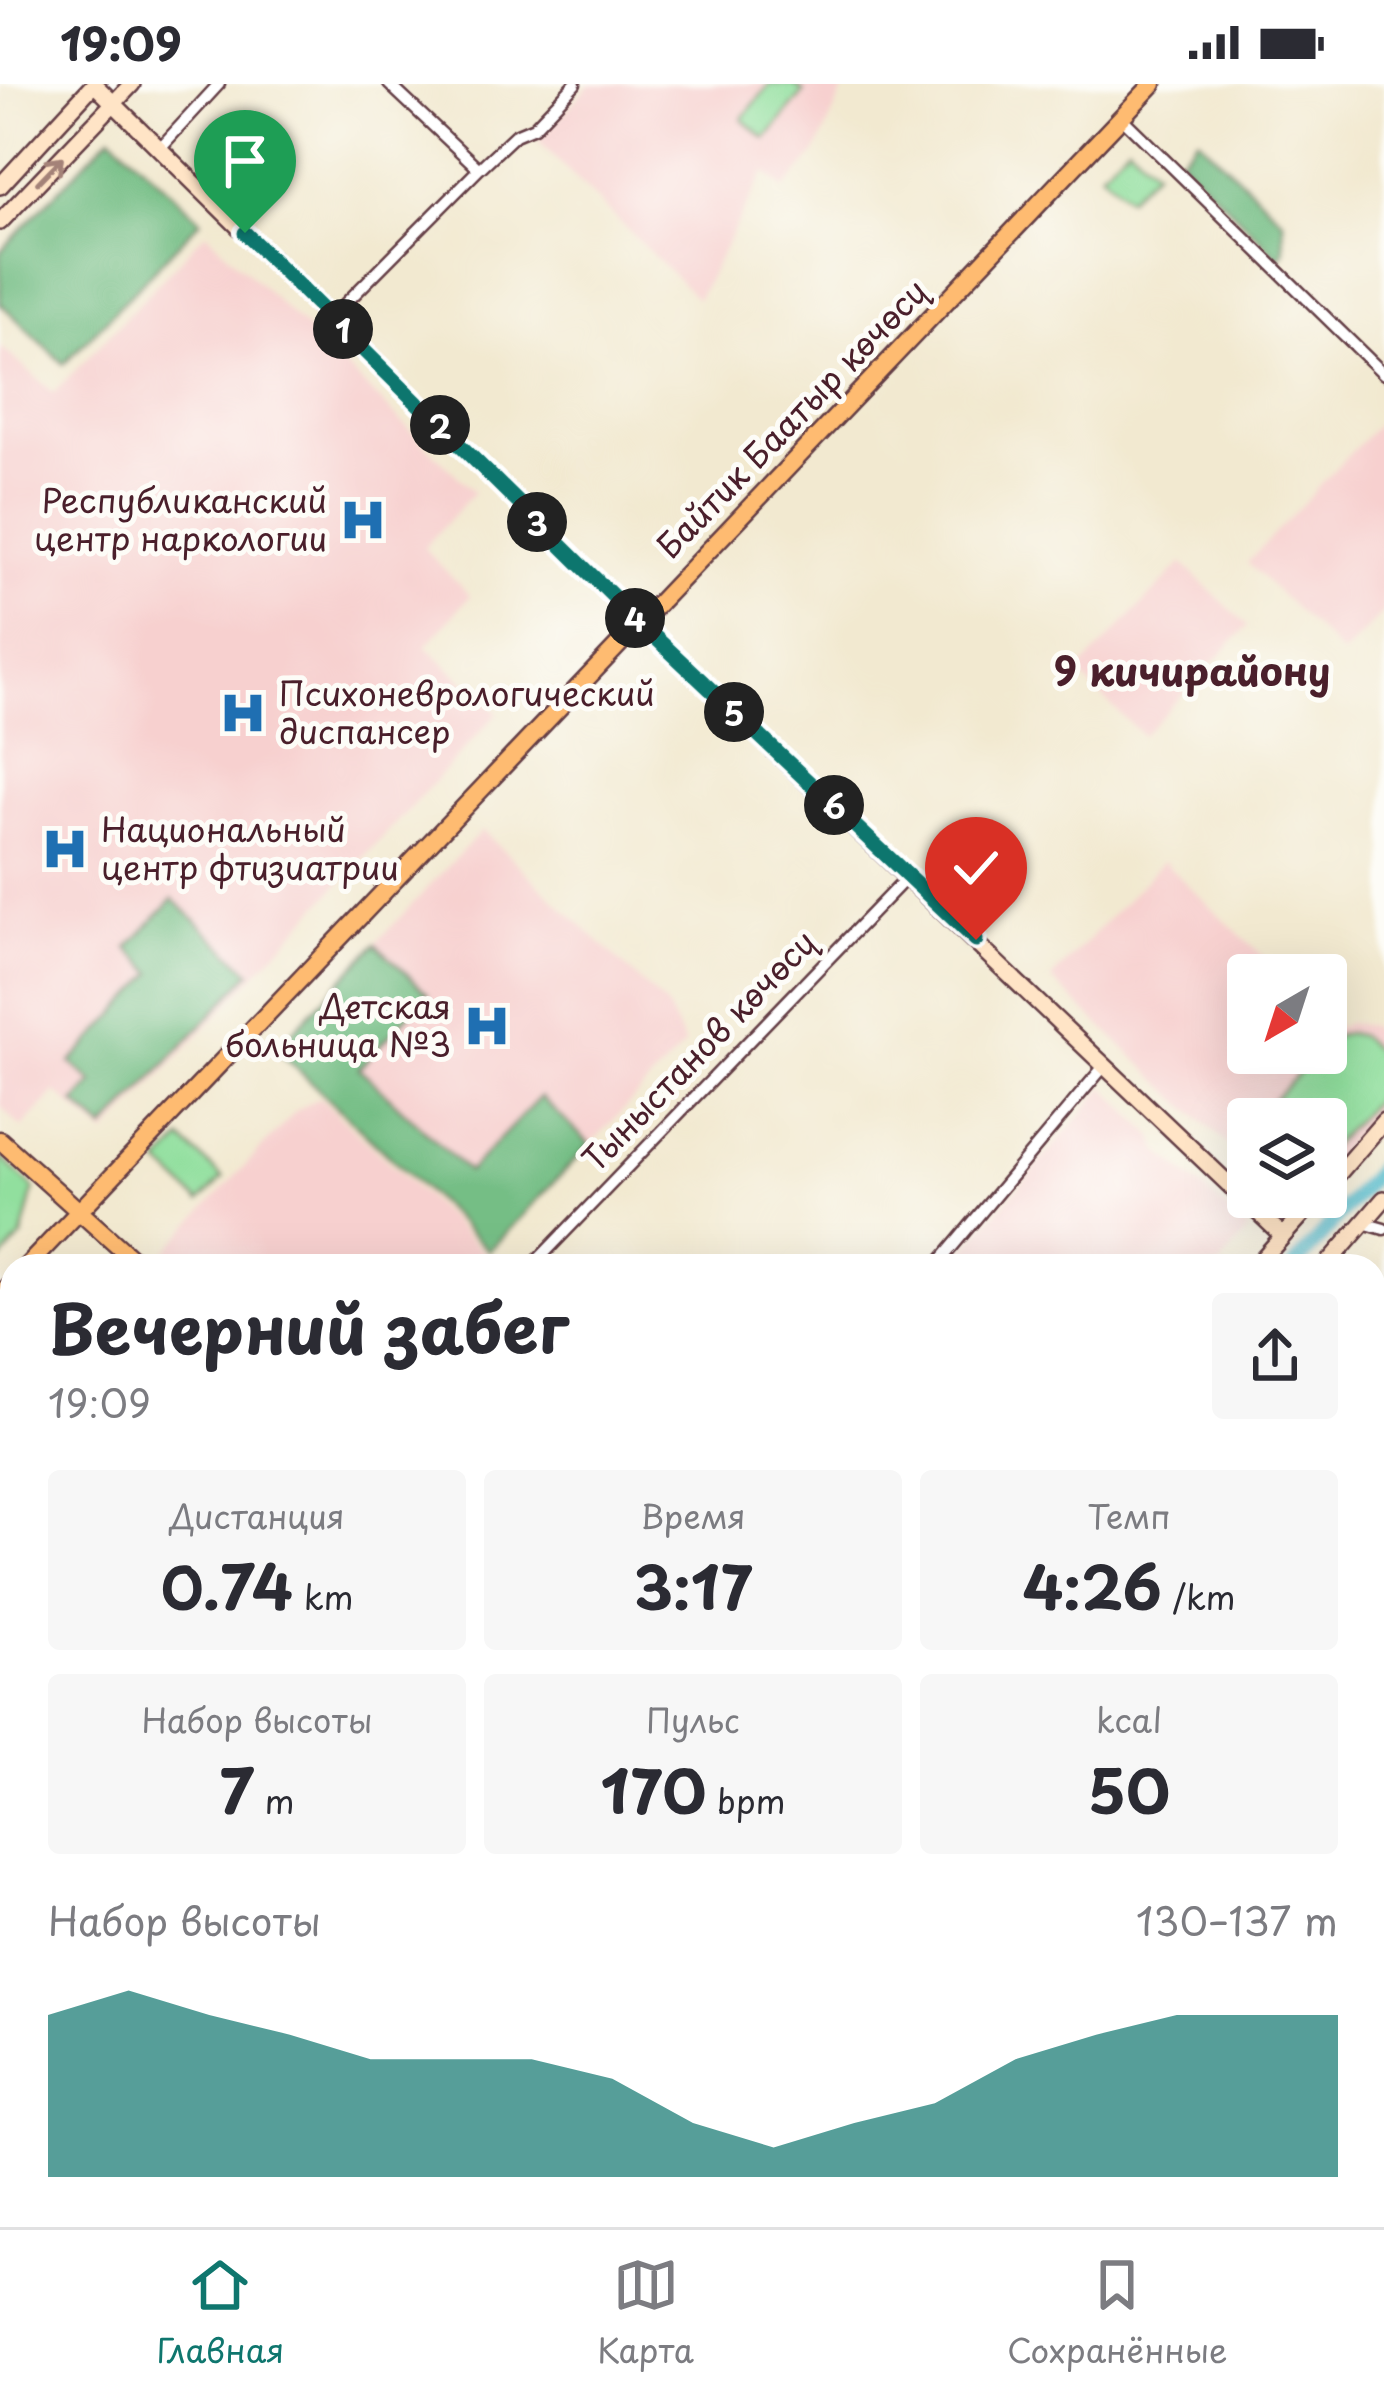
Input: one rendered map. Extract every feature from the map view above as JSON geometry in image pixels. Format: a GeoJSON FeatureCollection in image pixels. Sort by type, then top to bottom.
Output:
{"type":"FeatureCollection","features":[{"type":"Feature","properties":{"kind":"main road","name":"Байтик Баатыр көчөсү"},"geometry":{"type":"LineString","coordinates":[[38,1254],[1154,84]]}},
{"type":"Feature","properties":{"kind":"main road"},"geometry":{"type":"LineString","coordinates":[[0,1140],[127,1254]]}},
{"type":"Feature","properties":{"kind":"street"},"geometry":{"type":"LineString","coordinates":[[0,186],[94,84],[638,621],[1283,1236]]}},
{"type":"Feature","properties":{"kind":"street"},"geometry":{"type":"LineString","coordinates":[[0,222],[132,84]]}},
{"type":"Feature","properties":{"kind":"street"},"geometry":{"type":"LineString","coordinates":[[160,148],[219,84]]}},
{"type":"Feature","properties":{"kind":"street"},"geometry":{"type":"LineString","coordinates":[[389,84],[479,169]]}},
{"type":"Feature","properties":{"kind":"street"},"geometry":{"type":"LineString","coordinates":[[331,318],[509,140],[534,127],[574,84]]}},
{"type":"Feature","properties":{"kind":"street"},"geometry":{"type":"LineString","coordinates":[[1122,118],[1384,374]]}},
{"type":"Feature","properties":{"kind":"street","name":"Тыныстанов көчөсү"},"geometry":{"type":"LineString","coordinates":[[544,1254],[908,876]]}},
{"type":"Feature","properties":{"kind":"street"},"geometry":{"type":"LineString","coordinates":[[946,1254],[1105,1065]]}},
{"type":"Feature","properties":{"kind":"street"},"geometry":{"type":"LineString","coordinates":[[1347,1164],[1384,1121]]}},
{"type":"Feature","properties":{"kind":"street"},"geometry":{"type":"LineString","coordinates":[[1337,1254],[1384,1199]]}},
{"type":"Feature","properties":{"kind":"street"},"geometry":{"type":"LineString","coordinates":[[1267,1254],[1299,1218]]}},
{"type":"Feature","properties":{"kind":"street"},"geometry":{"type":"LineString","coordinates":[[1364,1223],[1384,1229]]}},
{"type":"Feature","properties":{"kind":"shaded area"},"geometry":{"type":"Polygon","coordinates":[[[590,84],[846,84],[816,153],[784,189],[765,172],[697,299],[538,141],[590,84]]]}},
{"type":"Feature","properties":{"kind":"shaded area"},"geometry":{"type":"Polygon","coordinates":[[[206,232],[474,492],[424,548],[470,596],[426,646],[498,713],[106,1135],[56,1092],[22,1128],[0,1106],[0,346],[54,393],[206,232]]]}},
{"type":"Feature","properties":{"kind":"shaded area"},"geometry":{"type":"Polygon","coordinates":[[[1384,417],[1384,611],[1343,655],[1247,563],[1384,417]]]}},
{"type":"Feature","properties":{"kind":"shaded area"},"geometry":{"type":"Polygon","coordinates":[[[1182,563],[1248,626],[1143,736],[1077,673],[1182,563]]]}},
{"type":"Feature","properties":{"kind":"shaded area","name":"Детская больница №3"},"geometry":{"type":"Polygon","coordinates":[[[482,830],[666,1006],[685,1045],[489,1251],[276,1049],[482,830]]]}},
{"type":"Feature","properties":{"kind":"shaded area"},"geometry":{"type":"Polygon","coordinates":[[[1163,861],[1260,954],[1227,954],[1227,1074],[1347,1074],[1347,1023],[1370,1026],[1384,1042],[1384,1099],[1347,1142],[1347,1098],[1227,1098],[1227,1144],[1051,979],[1163,861]]]}},
{"type":"Feature","properties":{"kind":"shaded area"},"geometry":{"type":"Polygon","coordinates":[[[1105,1087],[1154,1137],[1158,1150],[1227,1210],[1227,1218],[1236,1218],[1249,1229],[1229,1254],[960,1254],[1105,1087]]]}},
{"type":"Feature","properties":{"kind":"shaded area"},"geometry":{"type":"Polygon","coordinates":[[[319,1097],[486,1254],[165,1252],[296,1111],[319,1097]]]}},
{"type":"Feature","properties":{"kind":"green space"},"geometry":{"type":"Polygon","coordinates":[[[770,84],[794,84],[804,92],[766,139],[742,119],[770,84]]]}},
{"type":"Feature","properties":{"kind":"green space"},"geometry":{"type":"Polygon","coordinates":[[[111,135],[201,220],[64,364],[0,303],[0,252],[111,135]]]}},
{"type":"Feature","properties":{"kind":"green space"},"geometry":{"type":"Polygon","coordinates":[[[1198,138],[1283,220],[1284,252],[1279,258],[1179,158],[1198,138]]]}},
{"type":"Feature","properties":{"kind":"green space"},"geometry":{"type":"Polygon","coordinates":[[[1128,144],[1155,170],[1128,198],[1101,172],[1128,144]]]}},
{"type":"Feature","properties":{"kind":"green space"},"geometry":{"type":"Polygon","coordinates":[[[173,899],[251,972],[105,1130],[75,1103],[93,1083],[71,1063],[154,973],[128,948],[173,899]]]}},
{"type":"Feature","properties":{"kind":"green space"},"geometry":{"type":"Polygon","coordinates":[[[376,944],[428,994],[359,1068],[468,1172],[540,1097],[590,1144],[489,1251],[276,1049],[376,944]]]}},
{"type":"Feature","properties":{"kind":"green space"},"geometry":{"type":"Polygon","coordinates":[[[1347,1033],[1360,1036],[1384,1059],[1384,1090],[1347,1130],[1347,1098],[1275,1098],[1298,1074],[1347,1074],[1347,1033]]]}},
{"type":"Feature","properties":{"kind":"green space"},"geometry":{"type":"Polygon","coordinates":[[[182,1140],[223,1178],[200,1202],[160,1164],[182,1140]]]}},
{"type":"Feature","properties":{"kind":"green space"},"geometry":{"type":"Polygon","coordinates":[[[0,1156],[34,1189],[22,1237],[7,1254],[0,1254],[0,1156]]]}},
{"type":"Feature","properties":{"kind":"waterway"},"geometry":{"type":"LineString","coordinates":[[1305,1254],[1384,1163]]}},
{"type":"Feature","properties":{"kind":"place","name":"Республиканский центр наркологии"},"geometry":{"type":"Point","coordinates":[363,520]}},
{"type":"Feature","properties":{"kind":"place","name":"Психоневрологический диспансер"},"geometry":{"type":"Point","coordinates":[243,713]}},
{"type":"Feature","properties":{"kind":"place","name":"Национальный центр фтизиатрии"},"geometry":{"type":"Point","coordinates":[65,849]}},
{"type":"Feature","properties":{"kind":"place","name":"Детская больница №3"},"geometry":{"type":"Point","coordinates":[487,1026]}},
{"type":"Feature","properties":{"kind":"district","name":"9 кичирайону"},"geometry":{"type":"Point","coordinates":[1192,672]}},
{"type":"Feature","properties":{"kind":"route"},"geometry":{"type":"LineString","coordinates":[[245,233],[638,621],[976,940]]}}]}
